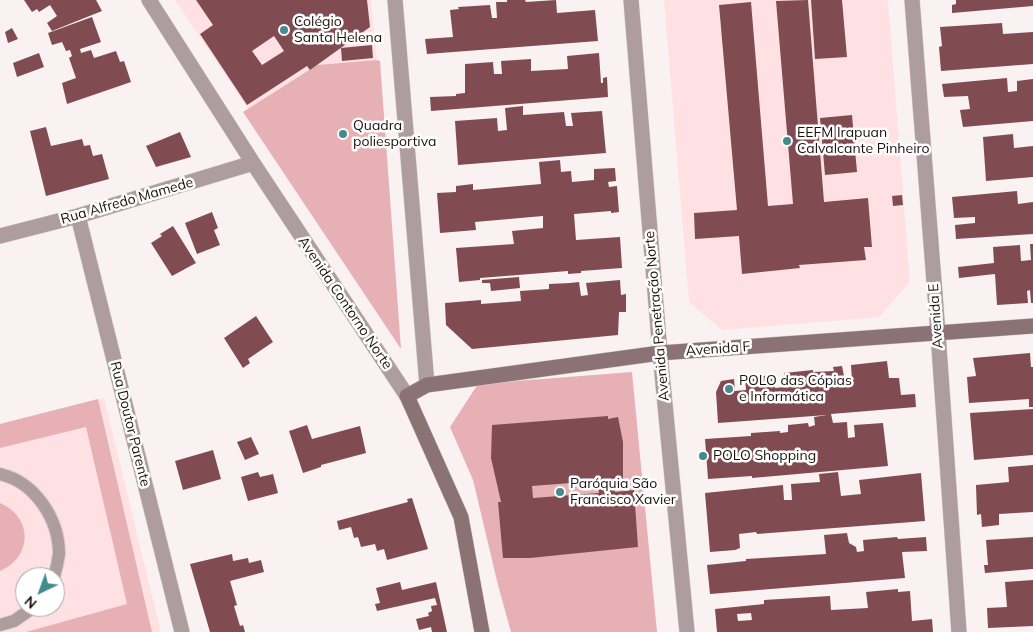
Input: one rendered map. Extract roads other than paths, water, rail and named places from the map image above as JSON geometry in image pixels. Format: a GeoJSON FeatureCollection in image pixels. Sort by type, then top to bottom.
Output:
{"type":"FeatureCollection","features":[{"type":"Feature","properties":{"kind":"street","name":"Avenida Contorno Norte"},"geometry":{"type":"LineString","coordinates":[[149,0],[253,163],[407,396],[461,517],[482,632]]}},
{"type":"Feature","properties":{"kind":"street"},"geometry":{"type":"LineString","coordinates":[[395,0],[427,385]]}},
{"type":"Feature","properties":{"kind":"street","name":"Avenida Penetração Norte"},"geometry":{"type":"LineString","coordinates":[[631,0],[660,353],[687,632]]}},
{"type":"Feature","properties":{"kind":"street","name":"Avenida E"},"geometry":{"type":"LineString","coordinates":[[912,0],[959,632]]}},
{"type":"Feature","properties":{"kind":"street","name":"Rua Alfredo Mamede"},"geometry":{"type":"LineString","coordinates":[[0,236],[78,216],[253,163]]}},
{"type":"Feature","properties":{"kind":"street","name":"Rua Doutor Parente"},"geometry":{"type":"LineString","coordinates":[[78,216],[182,632]]}},
{"type":"Feature","properties":{"kind":"street","name":"Avenida F"},"geometry":{"type":"LineString","coordinates":[[407,396],[427,385],[660,353],[1033,326]]}},
{"type":"Feature","properties":{"kind":"lane"},"geometry":{"type":"LineString","coordinates":[[0,474],[28,487],[44,505],[56,528],[59,554],[56,567]]}},
{"type":"Feature","properties":{"kind":"lane"},"geometry":{"type":"LineString","coordinates":[[0,625],[14,621],[20,617]]}},
{"type":"Feature","properties":{"kind":"place","name":"Colégio Santa Helena"},"geometry":{"type":"Point","coordinates":[284,30]}},
{"type":"Feature","properties":{"kind":"place","name":"Quadra poliesportiva"},"geometry":{"type":"Point","coordinates":[343,134]}},
{"type":"Feature","properties":{"kind":"place","name":"EEFM Irapuan Calvalcante Pinheiro"},"geometry":{"type":"Point","coordinates":[787,141]}},
{"type":"Feature","properties":{"kind":"place","name":"POLO das Cópias e Informática"},"geometry":{"type":"Point","coordinates":[729,389]}},
{"type":"Feature","properties":{"kind":"place","name":"POLO Shopping"},"geometry":{"type":"Point","coordinates":[703,456]}},
{"type":"Feature","properties":{"kind":"place","name":"Paróquia São Francisco Xavier"},"geometry":{"type":"Point","coordinates":[560,492]}}]}
